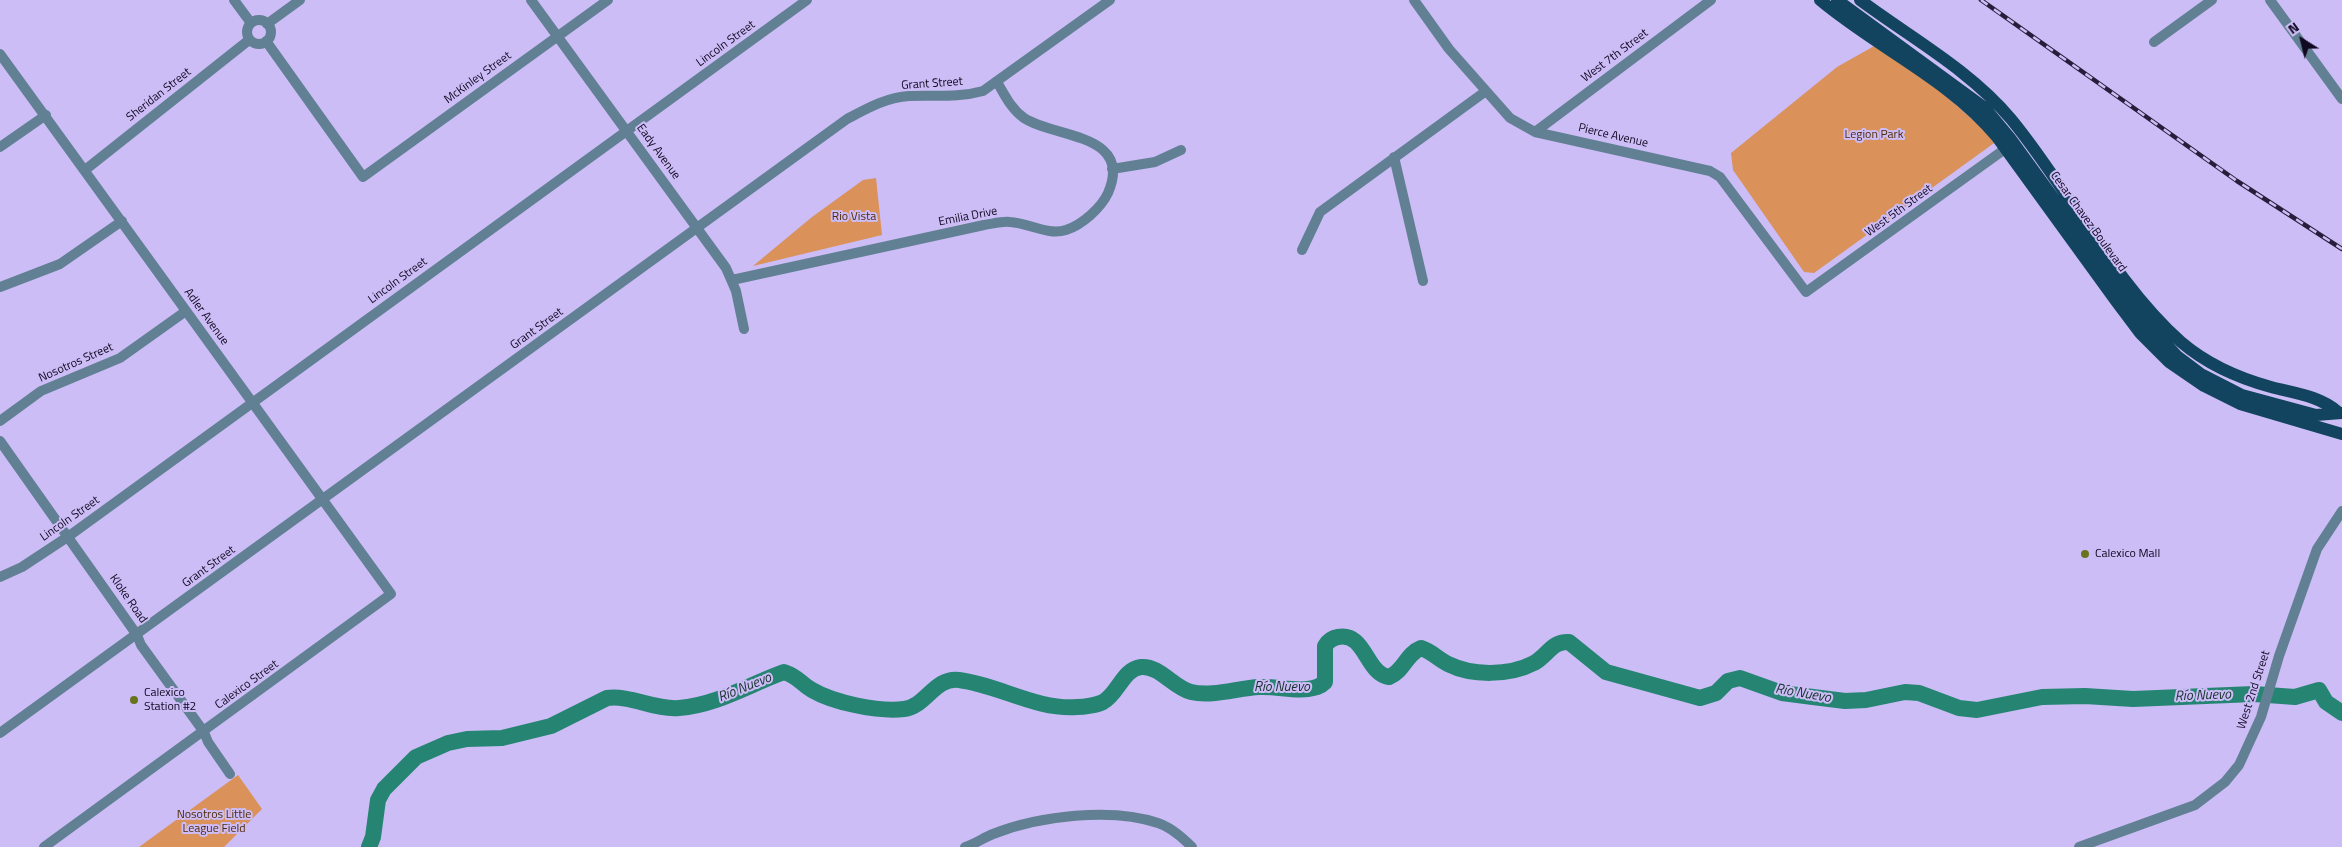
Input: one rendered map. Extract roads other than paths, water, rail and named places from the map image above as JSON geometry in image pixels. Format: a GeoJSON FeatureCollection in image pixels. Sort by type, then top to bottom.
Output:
{"type":"FeatureCollection","features":[{"type":"Feature","properties":{"kind":"main road"},"geometry":{"type":"LineString","coordinates":[[1820,0],[1875,41],[1954,95],[1982,119],[2130,320],[2169,362],[2204,386],[2240,404],[2342,434]]}},
{"type":"Feature","properties":{"kind":"main road","name":"Cesar Chavez Boulevard"},"geometry":{"type":"LineString","coordinates":[[1837,0],[1985,108],[2010,138],[2134,309],[2177,356],[2201,374],[2242,395],[2316,415],[2340,412]]}},
{"type":"Feature","properties":{"kind":"main road","name":"Cesar Chavez Boulevard"},"geometry":{"type":"LineString","coordinates":[[1860,0],[1959,71],[2011,119],[2128,283],[2180,341],[2219,368],[2250,381],[2326,402],[2340,412]]}},
{"type":"Feature","properties":{"kind":"street"},"geometry":{"type":"LineString","coordinates":[[234,0],[251,23]]}},
{"type":"Feature","properties":{"kind":"street"},"geometry":{"type":"LineString","coordinates":[[267,24],[300,0]]}},
{"type":"Feature","properties":{"kind":"street","name":"Eady Avenue"},"geometry":{"type":"LineString","coordinates":[[531,0],[698,227],[732,280],[744,330]]}},
{"type":"Feature","properties":{"kind":"street","name":"McKinley Street"},"geometry":{"type":"LineString","coordinates":[[266,41],[363,177],[608,0]]}},
{"type":"Feature","properties":{"kind":"street","name":"Lincoln Street"},"geometry":{"type":"LineString","coordinates":[[0,577],[22,567],[69,536],[807,0]]}},
{"type":"Feature","properties":{"kind":"street","name":"Grant Street"},"geometry":{"type":"LineString","coordinates":[[0,733],[847,119],[878,104],[908,96],[965,96],[983,91],[1110,0]]}},
{"type":"Feature","properties":{"kind":"street","name":"Pierce Avenue"},"geometry":{"type":"LineString","coordinates":[[1414,0],[1449,49],[1510,118],[1535,132],[1710,171],[1720,177],[1806,292]]}},
{"type":"Feature","properties":{"kind":"street","name":"West 7th Street"},"geometry":{"type":"LineString","coordinates":[[1535,132],[1711,0]]}},
{"type":"Feature","properties":{"kind":"street"},"geometry":{"type":"LineString","coordinates":[[2154,42],[2212,0]]}},
{"type":"Feature","properties":{"kind":"street"},"geometry":{"type":"LineString","coordinates":[[2270,0],[2342,98]]}},
{"type":"Feature","properties":{"kind":"street"},"geometry":{"type":"LineString","coordinates":[[259,20],[267,24],[270,34],[266,41],[257,44],[249,40],[247,30],[251,23],[259,20]]}},
{"type":"Feature","properties":{"kind":"street","name":"Sheridan Street"},"geometry":{"type":"LineString","coordinates":[[85,170],[249,40]]}},
{"type":"Feature","properties":{"kind":"street","name":"Adler Avenue"},"geometry":{"type":"LineString","coordinates":[[0,54],[391,594]]}},
{"type":"Feature","properties":{"kind":"street"},"geometry":{"type":"LineString","coordinates":[[997,82],[1012,108],[1024,118],[1038,125],[1081,137],[1099,146],[1110,158],[1112,169],[1155,162],[1182,150]]}},
{"type":"Feature","properties":{"kind":"street"},"geometry":{"type":"LineString","coordinates":[[1302,250],[1320,212],[1486,91]]}},
{"type":"Feature","properties":{"kind":"street"},"geometry":{"type":"LineString","coordinates":[[0,148],[46,115]]}},
{"type":"Feature","properties":{"kind":"street","name":"West 5th Street"},"geometry":{"type":"LineString","coordinates":[[1806,292],[2005,148]]}},
{"type":"Feature","properties":{"kind":"street"},"geometry":{"type":"LineString","coordinates":[[1394,157],[1423,281]]}},
{"type":"Feature","properties":{"kind":"street","name":"Emilia Drive"},"geometry":{"type":"LineString","coordinates":[[732,280],[984,225],[1010,222],[1051,231],[1066,230],[1097,208],[1108,194],[1112,169]]}},
{"type":"Feature","properties":{"kind":"street"},"geometry":{"type":"LineString","coordinates":[[0,287],[60,264],[122,221]]}},
{"type":"Feature","properties":{"kind":"street","name":"Nosotros Street"},"geometry":{"type":"LineString","coordinates":[[0,421],[42,391],[120,358],[186,311]]}},
{"type":"Feature","properties":{"kind":"street","name":"Kloke Road"},"geometry":{"type":"LineString","coordinates":[[0,441],[69,536],[142,645],[204,732],[208,742],[230,774]]}},
{"type":"Feature","properties":{"kind":"street","name":"West 2nd Street"},"geometry":{"type":"LineString","coordinates":[[2079,847],[2178,813],[2209,796],[2225,782],[2239,765],[2261,717],[2317,549],[2342,511]]}},
{"type":"Feature","properties":{"kind":"street","name":"Calexico Street"},"geometry":{"type":"LineString","coordinates":[[44,847],[391,594]]}},
{"type":"Feature","properties":{"kind":"street"},"geometry":{"type":"LineString","coordinates":[[965,847],[993,834],[1025,824],[1083,815],[1139,818],[1160,823],[1175,831],[1192,847]]}},
{"type":"Feature","properties":{"kind":"waterway","name":"Río Nuevo"},"geometry":{"type":"LineString","coordinates":[[369,847],[373,837],[378,800],[384,789],[416,757],[448,743],[467,739],[502,738],[551,726],[607,698],[625,699],[670,708],[693,706],[719,699],[784,672],[821,695],[844,703],[870,708],[894,710],[912,707],[937,687],[950,680],[974,683],[1047,705],[1080,707],[1103,702],[1130,672],[1141,667],[1148,667],[1160,673],[1185,690],[1199,693],[1216,693],[1259,687],[1315,688],[1325,682],[1325,646],[1330,640],[1338,637],[1347,637],[1354,641],[1360,646],[1375,668],[1381,674],[1389,677],[1398,671],[1412,654],[1421,648],[1458,668],[1491,673],[1524,667],[1539,660],[1554,646],[1563,642],[1569,642],[1606,672],[1700,698],[1716,693],[1728,681],[1740,678],[1782,693],[1845,701],[1866,700],[1905,692],[1919,693],[1959,708],[1977,710],[2042,697],[2085,696],[2133,699],[2254,694],[2295,697],[2319,690],[2326,702],[2342,713]]}},
{"type":"Feature","properties":{"kind":"railway"},"geometry":{"type":"LineString","coordinates":[[1981,0],[2237,181],[2342,249]]}},
{"type":"Feature","properties":{"kind":"place","name":"Calexico Mall"},"geometry":{"type":"Point","coordinates":[2085,554]}},
{"type":"Feature","properties":{"kind":"place","name":"Calexico Station #2"},"geometry":{"type":"Point","coordinates":[134,700]}},
{"type":"Feature","properties":{"kind":"park label","name":"Legion Park"},"geometry":{"type":"Point","coordinates":[1874,135]}},
{"type":"Feature","properties":{"kind":"park label","name":"Rio Vista"},"geometry":{"type":"Point","coordinates":[854,217]}},
{"type":"Feature","properties":{"kind":"park label","name":"Nosotros Little League Field"},"geometry":{"type":"Point","coordinates":[214,822]}}]}
